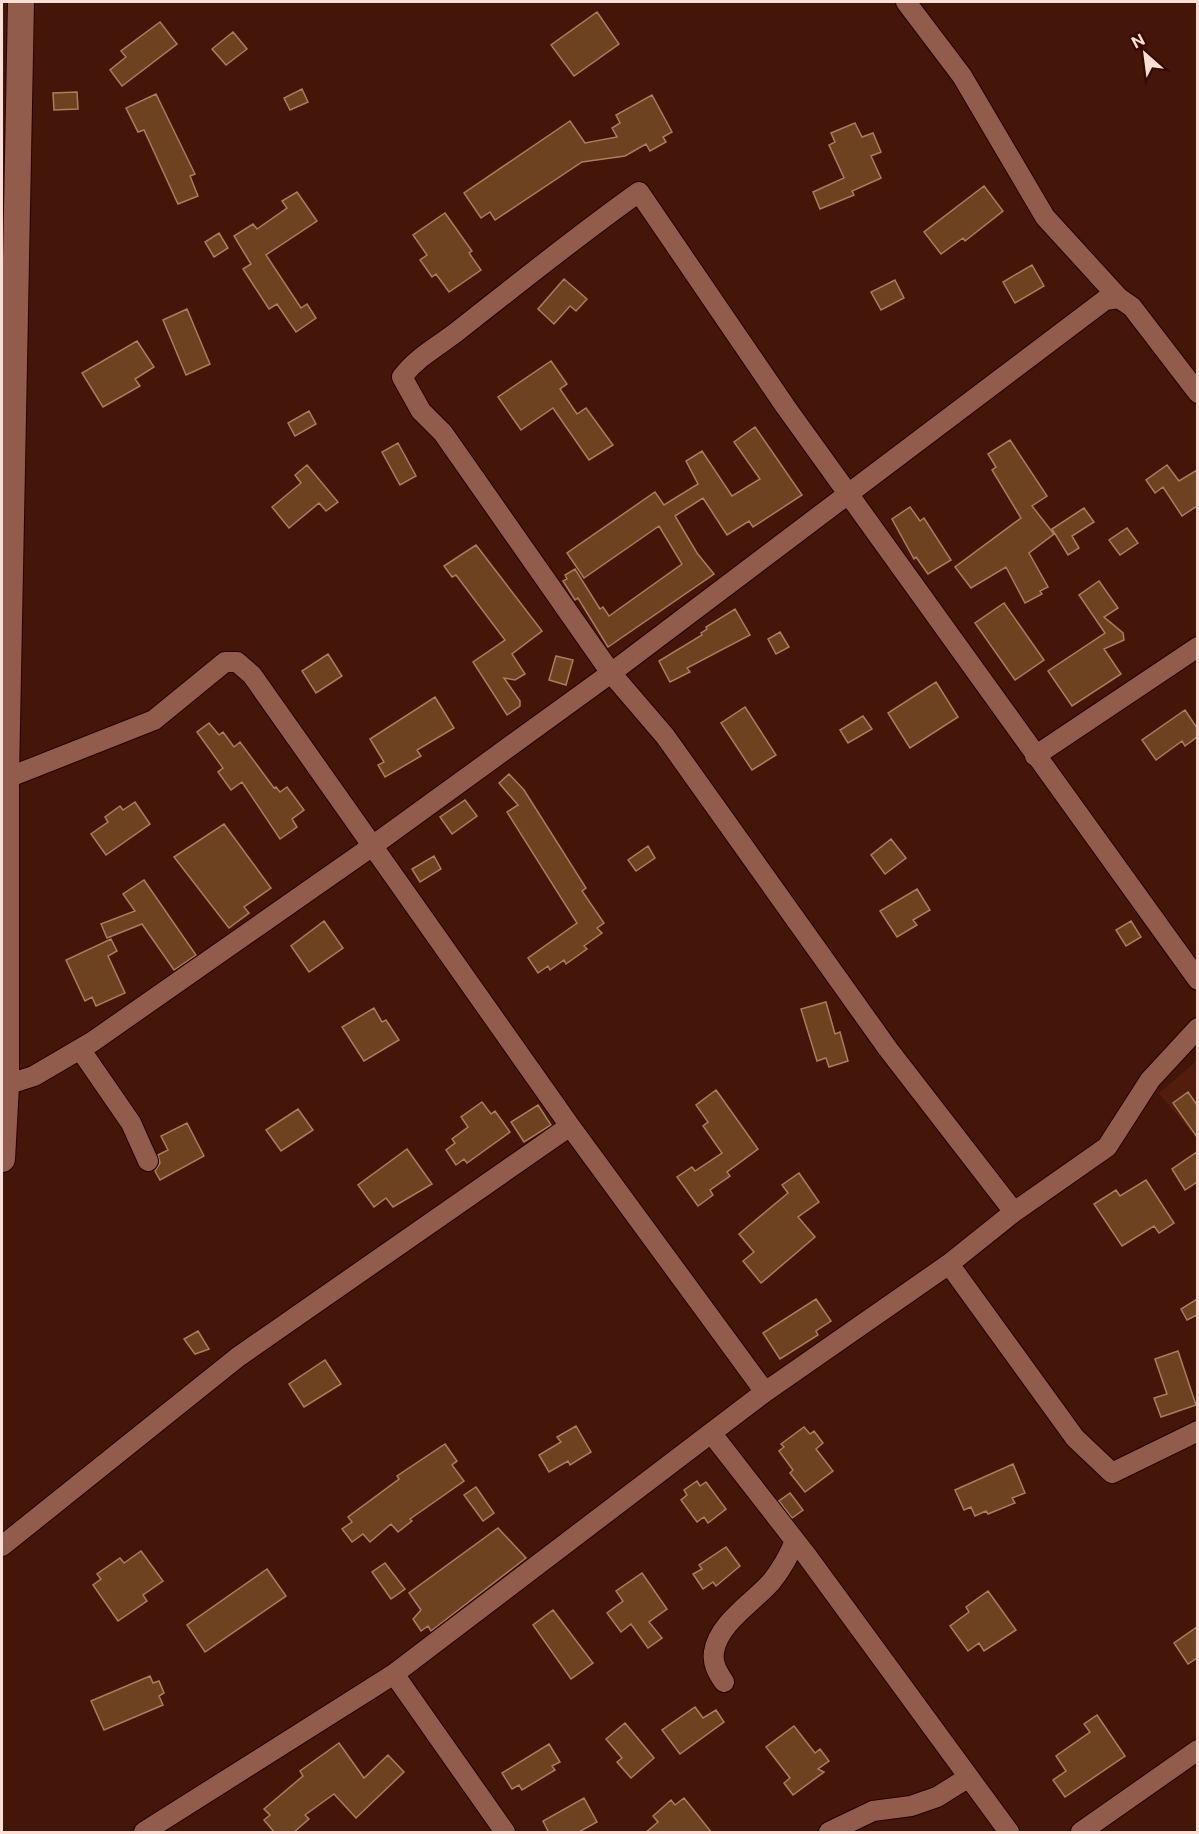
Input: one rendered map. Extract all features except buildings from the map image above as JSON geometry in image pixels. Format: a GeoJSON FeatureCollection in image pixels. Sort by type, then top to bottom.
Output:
{"type":"FeatureCollection","features":[{"type":"Feature","properties":{"kind":"street"},"geometry":{"type":"LineString","coordinates":[[2,1159],[6,1085],[4,779],[21,2]]}},
{"type":"Feature","properties":{"kind":"street"},"geometry":{"type":"LineString","coordinates":[[906,2],[962,76],[1045,217],[1119,298],[1131,307],[1197,393]]}},
{"type":"Feature","properties":{"kind":"street"},"geometry":{"type":"LineString","coordinates":[[1014,1212],[888,1049],[665,736],[610,673],[494,503],[443,434],[421,411],[402,377],[415,361],[457,332],[583,232],[639,192],[784,406],[850,494],[1197,980]]}},
{"type":"Feature","properties":{"kind":"street"},"geometry":{"type":"LineString","coordinates":[[6,1085],[34,1076],[80,1049],[371,847],[610,673],[1105,300],[1119,298]]}},
{"type":"Feature","properties":{"kind":"street"},"geometry":{"type":"LineString","coordinates":[[1035,756],[1197,647]]}},
{"type":"Feature","properties":{"kind":"street"},"geometry":{"type":"LineString","coordinates":[[4,779],[154,720],[225,662],[237,662],[252,675],[371,847],[570,1126],[765,1392]]}},
{"type":"Feature","properties":{"kind":"street"},"geometry":{"type":"LineString","coordinates":[[144,1833],[394,1674],[765,1392],[949,1264],[1014,1212],[1107,1147],[1150,1080],[1197,1028]]}},
{"type":"Feature","properties":{"kind":"street"},"geometry":{"type":"LineString","coordinates":[[80,1049],[131,1123],[148,1161]]}},
{"type":"Feature","properties":{"kind":"street"},"geometry":{"type":"LineString","coordinates":[[2,1546],[238,1357],[570,1126]]}},
{"type":"Feature","properties":{"kind":"street"},"geometry":{"type":"LineString","coordinates":[[949,1264],[1075,1438],[1112,1473],[1197,1431]]}},
{"type":"Feature","properties":{"kind":"street"},"geometry":{"type":"LineString","coordinates":[[712,1434],[795,1541],[1009,1833]]}},
{"type":"Feature","properties":{"kind":"street"},"geometry":{"type":"LineString","coordinates":[[724,1682],[715,1668],[713,1653],[720,1635],[772,1580],[785,1563],[795,1541]]}},
{"type":"Feature","properties":{"kind":"street"},"geometry":{"type":"LineString","coordinates":[[394,1674],[505,1833]]}},
{"type":"Feature","properties":{"kind":"street"},"geometry":{"type":"LineString","coordinates":[[1081,1833],[1197,1749]]}},
{"type":"Feature","properties":{"kind":"street"},"geometry":{"type":"LineString","coordinates":[[829,1833],[873,1811],[911,1806],[937,1797],[969,1777]]}},
{"type":"Feature","properties":{"kind":"shaded area"},"geometry":{"type":"Polygon","coordinates":[[[1197,1061],[1197,1139],[1159,1093],[1197,1061]]]}}]}
